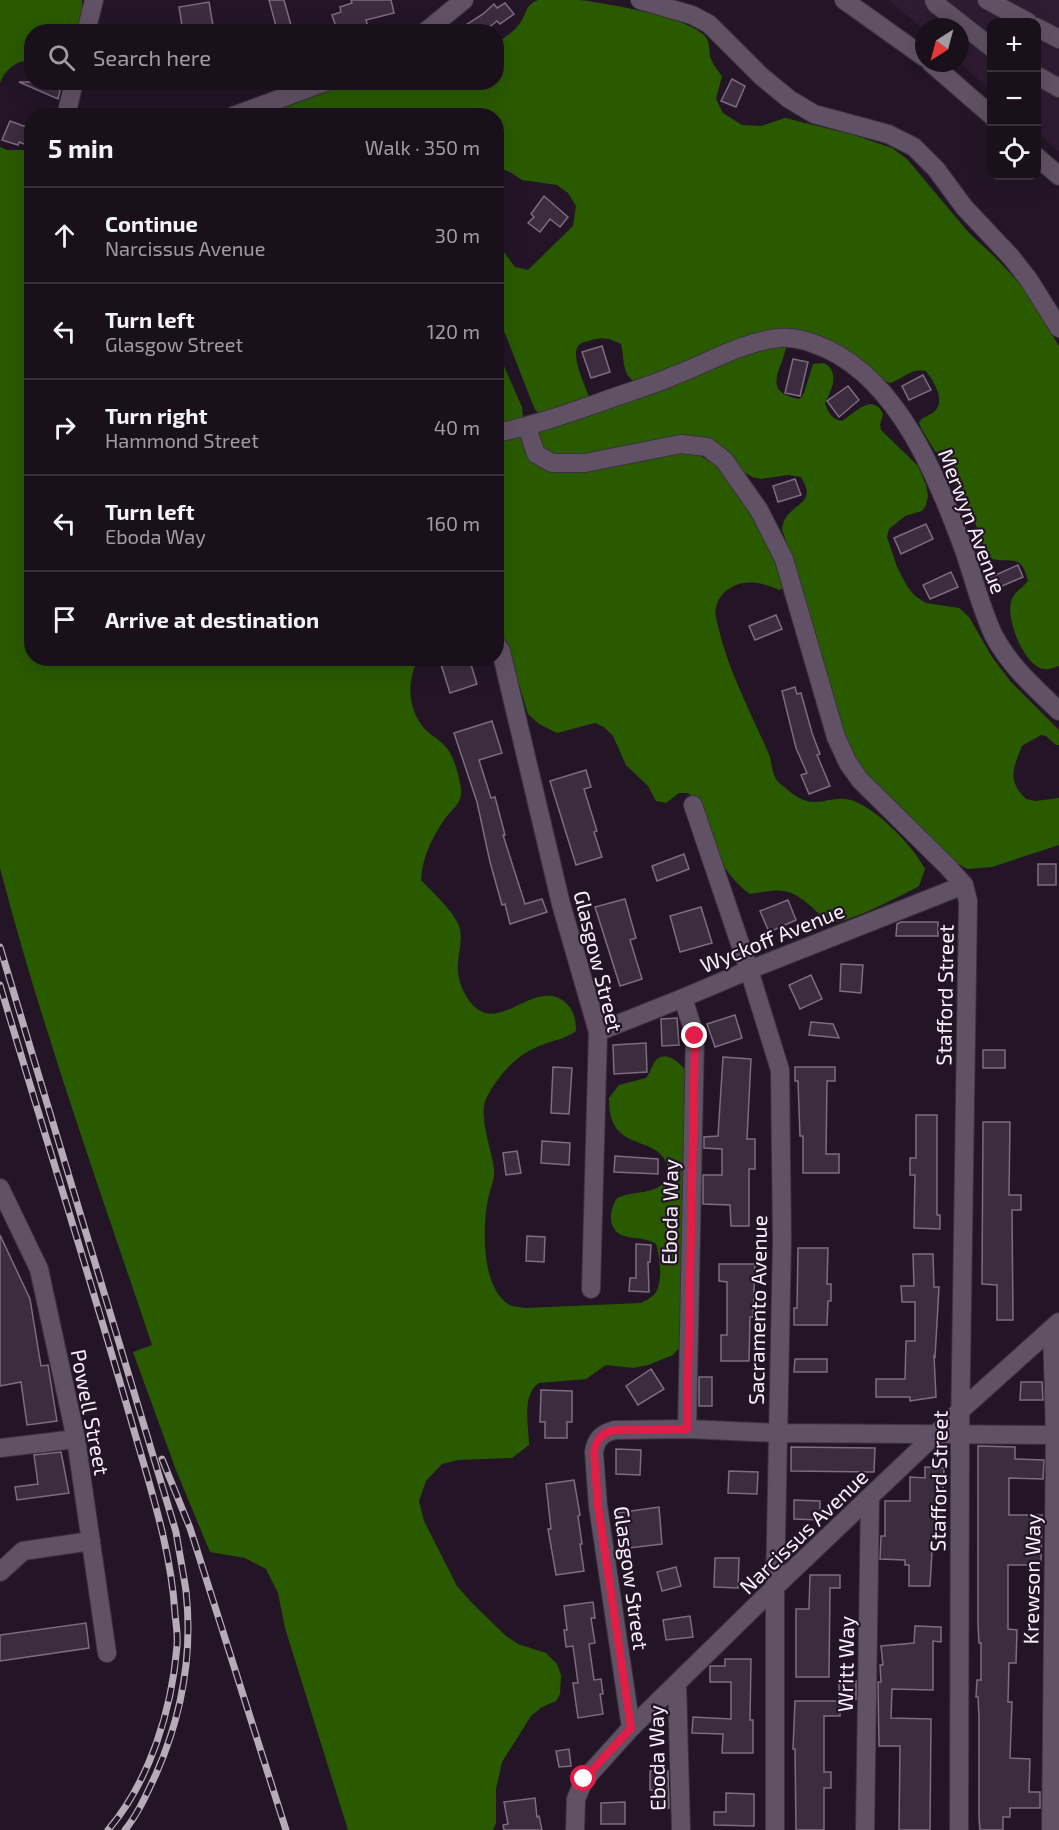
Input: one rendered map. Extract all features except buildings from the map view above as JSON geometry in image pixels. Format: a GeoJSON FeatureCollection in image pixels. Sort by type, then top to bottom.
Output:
{"type":"FeatureCollection","features":[{"type":"Feature","properties":{"kind":"street"},"geometry":{"type":"LineString","coordinates":[[88,24],[94,0]]}},
{"type":"Feature","properties":{"kind":"street"},"geometry":{"type":"LineString","coordinates":[[435,24],[464,0]]}},
{"type":"Feature","properties":{"kind":"street"},"geometry":{"type":"LineString","coordinates":[[640,0],[692,15],[709,24],[761,76],[789,99],[814,114],[888,134],[914,147],[936,169],[970,214],[1011,257],[1029,280],[1059,328]]}},
{"type":"Feature","properties":{"kind":"street"},"geometry":{"type":"LineString","coordinates":[[844,0],[915,51]]}},
{"type":"Feature","properties":{"kind":"street"},"geometry":{"type":"LineString","coordinates":[[934,0],[987,44]]}},
{"type":"Feature","properties":{"kind":"street"},"geometry":{"type":"LineString","coordinates":[[987,0],[1021,18]]}},
{"type":"Feature","properties":{"kind":"street"},"geometry":{"type":"LineString","coordinates":[[1041,30],[1059,39]]}},
{"type":"Feature","properties":{"kind":"street"},"geometry":{"type":"LineString","coordinates":[[941,72],[987,112]]}},
{"type":"Feature","properties":{"kind":"street"},"geometry":{"type":"LineString","coordinates":[[1041,78],[1059,88]]}},
{"type":"Feature","properties":{"kind":"street"},"geometry":{"type":"LineString","coordinates":[[68,108],[72,90]]}},
{"type":"Feature","properties":{"kind":"street"},"geometry":{"type":"LineString","coordinates":[[255,108],[303,90]]}},
{"type":"Feature","properties":{"kind":"street"},"geometry":{"type":"LineString","coordinates":[[1041,160],[1059,176]]}},
{"type":"Feature","properties":{"kind":"street","name":"Merwyn Avenue"},"geometry":{"type":"LineString","coordinates":[[504,432],[527,428],[672,377],[734,350],[772,339],[800,339],[846,358],[886,397],[911,431],[948,509],[993,634],[1005,656],[1059,711]]}},
{"type":"Feature","properties":{"kind":"street"},"geometry":{"type":"LineString","coordinates":[[527,428],[536,454],[552,463],[585,463],[681,444],[707,447],[724,460],[759,510],[784,559],[836,737],[848,763],[873,795],[930,847],[964,885]]}},
{"type":"Feature","properties":{"kind":"street","name":"Glasgow Street"},"geometry":{"type":"LineString","coordinates":[[503,666],[561,904],[598,1032],[591,1289]]}},
{"type":"Feature","properties":{"kind":"street","name":"Sacramento Avenue"},"geometry":{"type":"LineString","coordinates":[[693,805],[780,1070],[782,1240],[775,1587],[775,1830]]}},
{"type":"Feature","properties":{"kind":"street","name":"Wyckoff Avenue"},"geometry":{"type":"LineString","coordinates":[[598,1032],[964,885]]}},
{"type":"Feature","properties":{"kind":"street","name":"Stafford Street"},"geometry":{"type":"LineString","coordinates":[[959,1830],[960,1435],[968,901],[964,885]]}},
{"type":"Feature","properties":{"kind":"street","name":"Eboda Way"},"geometry":{"type":"LineString","coordinates":[[683,998],[695,1036],[687,1429]]}},
{"type":"Feature","properties":{"kind":"street","name":"Powell Street"},"geometry":{"type":"LineString","coordinates":[[0,1188],[39,1269],[76,1439],[107,1653]]}},
{"type":"Feature","properties":{"kind":"street","name":"Narcissus Avenue"},"geometry":{"type":"LineString","coordinates":[[575,1830],[576,1799],[584,1779],[631,1728],[961,1410],[1056,1325]]}},
{"type":"Feature","properties":{"kind":"street","name":"Krewson Way"},"geometry":{"type":"LineString","coordinates":[[1051,1830],[1057,1435],[1056,1325]]}},
{"type":"Feature","properties":{"kind":"street"},"geometry":{"type":"LineString","coordinates":[[687,1429],[778,1433],[1057,1435]]}},
{"type":"Feature","properties":{"kind":"street","name":"Glasgow Street"},"geometry":{"type":"LineString","coordinates":[[631,1728],[598,1506],[594,1452],[600,1436],[606,1432],[687,1429]]}},
{"type":"Feature","properties":{"kind":"street"},"geometry":{"type":"LineString","coordinates":[[0,1448],[76,1439]]}},
{"type":"Feature","properties":{"kind":"street","name":"Writt Way"},"geometry":{"type":"LineString","coordinates":[[865,1830],[870,1498]]}},
{"type":"Feature","properties":{"kind":"street"},"geometry":{"type":"LineString","coordinates":[[0,1572],[23,1551],[91,1541]]}},
{"type":"Feature","properties":{"kind":"street","name":"Eboda Way"},"geometry":{"type":"LineString","coordinates":[[677,1684],[681,1830]]}},
{"type":"Feature","properties":{"kind":"shaded area"},"geometry":{"type":"Polygon","coordinates":[[[889,0],[1059,0],[1059,152],[1041,136],[1041,18],[987,18],[987,87],[969,71],[969,18],[915,18],[915,22],[889,0]]]}},
{"type":"Feature","properties":{"kind":"green space"},"geometry":{"type":"Polygon","coordinates":[[[0,0],[82,0],[83,24],[24,24],[24,61],[12,66],[0,83],[0,0]]]}},
{"type":"Feature","properties":{"kind":"green space"},"geometry":{"type":"Polygon","coordinates":[[[538,0],[580,0],[608,4],[663,17],[694,28],[706,38],[711,58],[722,76],[716,99],[723,113],[742,125],[761,126],[785,118],[854,135],[892,148],[907,159],[969,233],[1021,285],[1059,346],[1059,666],[1050,669],[1038,667],[1024,652],[1014,631],[1010,610],[1014,596],[1028,581],[1025,572],[1022,566],[1015,561],[992,559],[983,544],[971,511],[921,428],[919,422],[935,411],[939,401],[937,390],[926,371],[912,372],[890,383],[884,381],[868,365],[841,347],[805,331],[781,331],[638,384],[626,372],[621,344],[601,338],[580,344],[576,353],[578,366],[590,399],[544,416],[535,410],[504,331],[504,252],[515,267],[528,270],[573,226],[576,206],[568,193],[557,185],[522,180],[504,170],[504,108],[278,108],[326,90],[504,90],[504,38],[515,29],[528,7],[538,0]]]}},
{"type":"Feature","properties":{"kind":"green space"},"geometry":{"type":"Polygon","coordinates":[[[0,147],[7,150],[24,150],[24,666],[414,666],[410,694],[414,712],[424,728],[448,750],[461,789],[458,802],[432,841],[423,864],[421,880],[447,907],[459,926],[461,940],[458,975],[462,989],[474,1006],[489,1014],[499,1013],[532,999],[554,996],[568,1005],[575,1019],[576,1031],[564,1038],[533,1049],[517,1059],[497,1081],[484,1104],[484,1122],[494,1173],[485,1222],[486,1256],[494,1287],[512,1306],[525,1308],[641,1303],[655,1294],[660,1275],[656,1244],[621,1235],[613,1227],[611,1215],[617,1198],[651,1190],[662,1184],[668,1178],[668,1167],[661,1155],[653,1148],[633,1140],[616,1128],[611,1116],[609,1098],[619,1085],[646,1078],[660,1057],[672,1059],[686,1071],[682,1345],[673,1355],[648,1365],[633,1368],[606,1365],[586,1379],[539,1383],[533,1388],[528,1403],[529,1445],[512,1458],[458,1460],[442,1464],[426,1481],[419,1501],[424,1521],[457,1586],[506,1636],[518,1644],[546,1653],[557,1664],[561,1675],[560,1694],[556,1701],[542,1707],[531,1716],[502,1762],[496,1789],[496,1823],[493,1830],[348,1830],[285,1628],[278,1593],[266,1569],[245,1558],[210,1552],[176,1470],[133,1352],[152,1345],[53,1048],[0,868],[0,147]]]}},
{"type":"Feature","properties":{"kind":"green space"},"geometry":{"type":"Polygon","coordinates":[[[780,343],[786,348],[776,380],[781,392],[800,399],[813,364],[824,363],[829,367],[833,377],[832,387],[825,403],[831,415],[842,421],[864,406],[874,405],[883,414],[881,430],[918,466],[926,485],[928,496],[926,505],[922,511],[905,516],[889,529],[887,537],[897,567],[915,596],[926,603],[959,608],[969,617],[992,657],[1011,682],[1059,730],[1059,745],[1041,735],[1022,746],[1014,768],[1014,780],[1026,799],[1036,801],[1059,798],[1059,845],[992,867],[967,869],[957,863],[873,785],[855,762],[843,737],[812,624],[782,529],[784,520],[804,500],[806,487],[801,477],[788,475],[761,479],[752,477],[710,443],[584,459],[543,453],[532,430],[736,354],[780,343]]]}},
{"type":"Feature","properties":{"kind":"green space"},"geometry":{"type":"Polygon","coordinates":[[[504,366],[522,407],[523,417],[520,422],[504,426],[504,366]]]}},
{"type":"Feature","properties":{"kind":"green space"},"geometry":{"type":"Polygon","coordinates":[[[524,433],[532,456],[681,452],[704,458],[723,472],[735,485],[755,519],[786,587],[779,590],[756,583],[737,585],[721,596],[715,612],[722,642],[740,690],[769,755],[774,776],[789,791],[807,801],[845,799],[854,801],[874,813],[904,840],[920,860],[925,869],[919,886],[862,914],[833,922],[791,893],[777,890],[750,894],[741,887],[721,862],[697,806],[688,793],[679,793],[666,803],[656,801],[648,786],[626,765],[613,736],[604,727],[595,723],[557,733],[539,724],[528,714],[504,638],[504,437],[524,433]]]}},
{"type":"Feature","properties":{"kind":"railway"},"geometry":{"type":"LineString","coordinates":[[0,947],[176,1532],[186,1591],[188,1638],[179,1707],[156,1774],[125,1830]]}},
{"type":"Feature","properties":{"kind":"railway"},"geometry":{"type":"LineString","coordinates":[[0,985],[152,1492],[173,1589],[177,1646],[164,1719],[147,1767],[136,1789],[108,1830]]}},
{"type":"Feature","properties":{"kind":"railway"},"geometry":{"type":"LineString","coordinates":[[162,1459],[190,1528],[286,1830]]}},
{"type":"Feature","properties":{"kind":"route"},"geometry":{"type":"LineString","coordinates":[[584,1779],[631,1728],[598,1506],[594,1452],[596,1444],[600,1436],[615,1430],[687,1429],[695,1036]]}}]}
